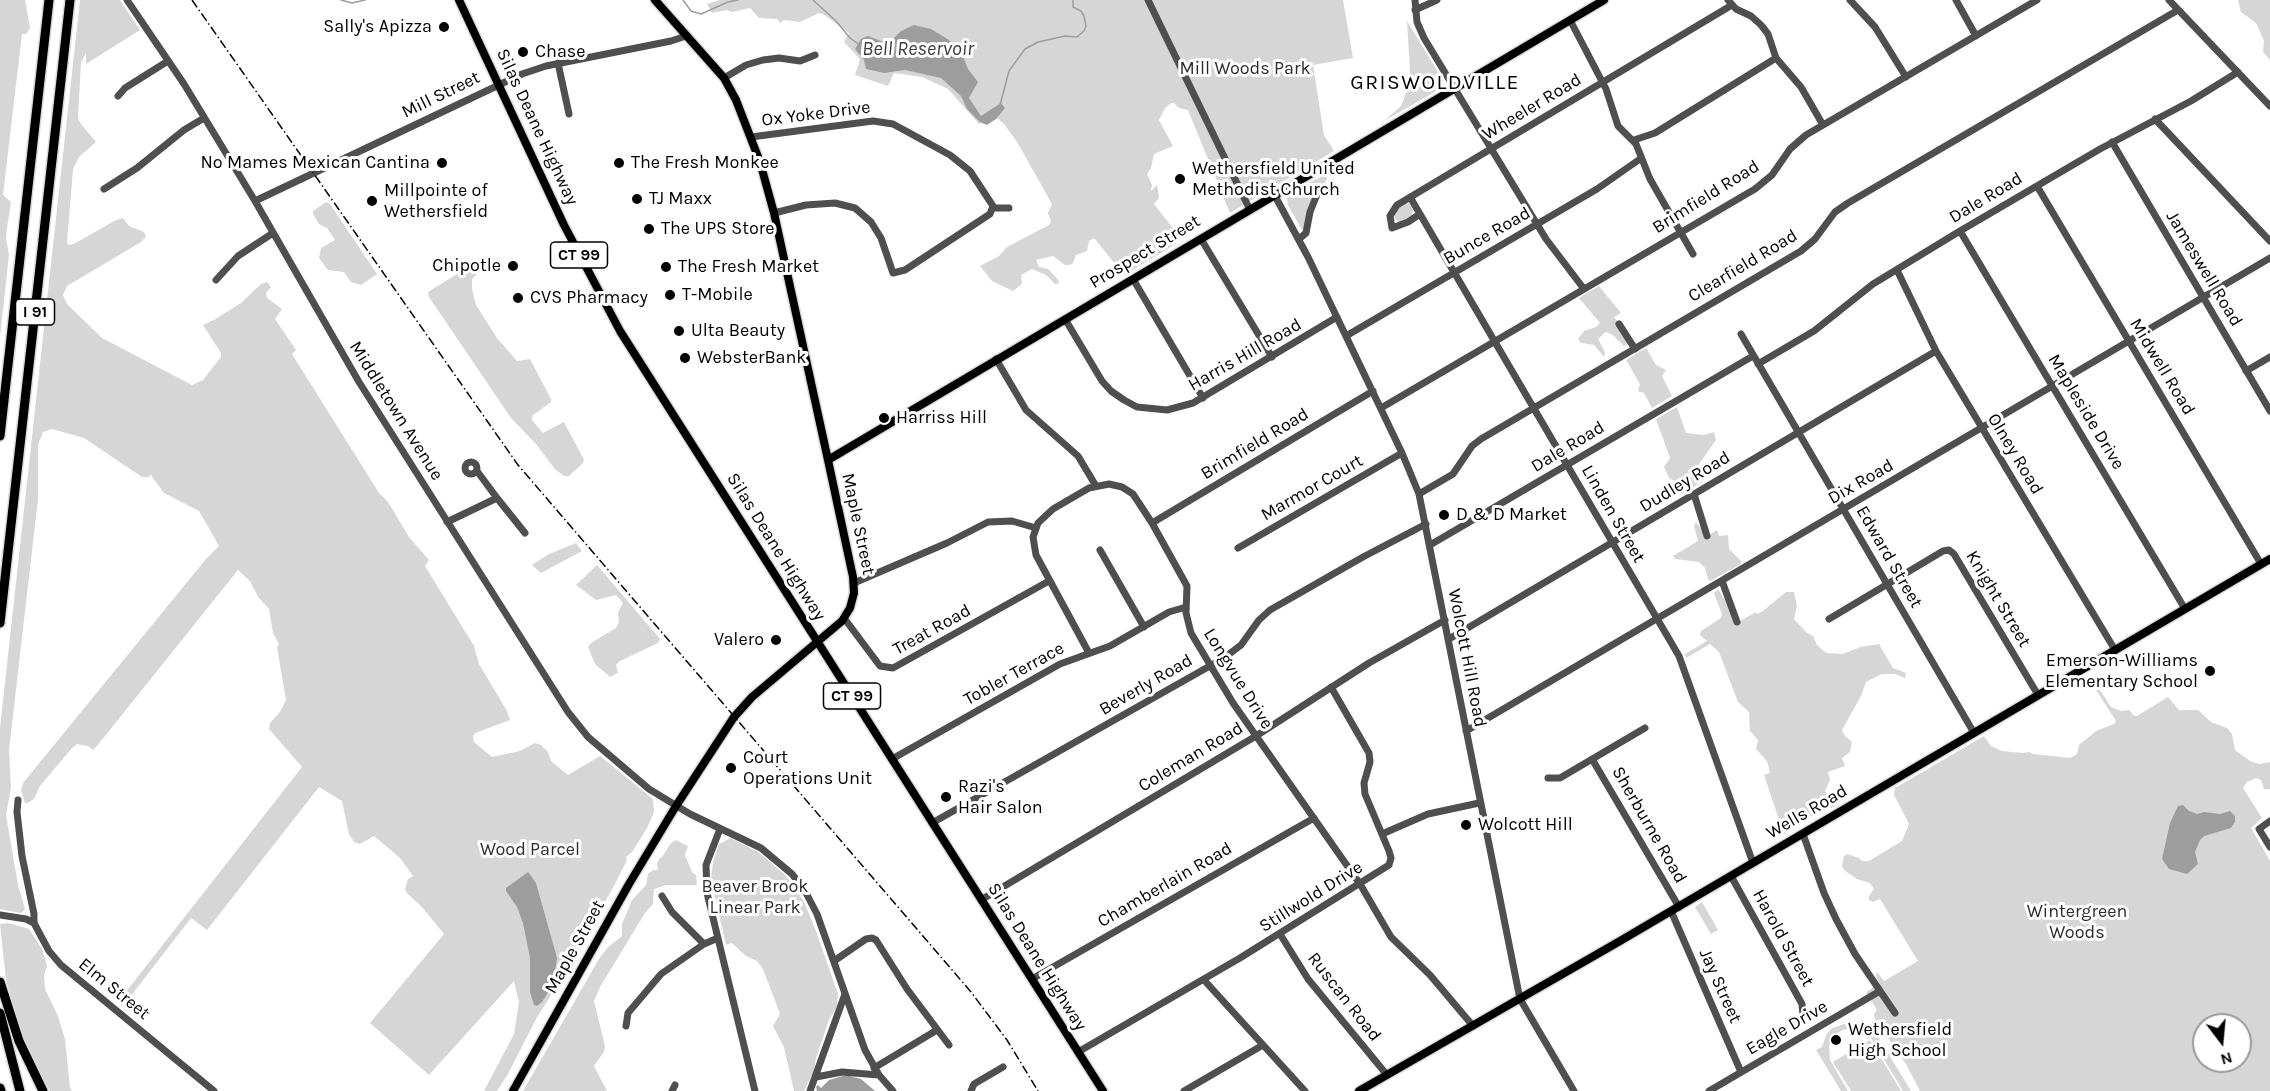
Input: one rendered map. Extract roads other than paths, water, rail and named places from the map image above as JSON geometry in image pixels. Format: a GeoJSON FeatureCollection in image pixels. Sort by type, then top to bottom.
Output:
{"type":"FeatureCollection","features":[{"type":"Feature","properties":{"kind":"highway","name":"I 91"},"geometry":{"type":"LineString","coordinates":[[0,436],[49,0]]}},
{"type":"Feature","properties":{"kind":"highway","name":"I 91"},"geometry":{"type":"LineString","coordinates":[[0,623],[69,0]]}},
{"type":"Feature","properties":{"kind":"highway"},"geometry":{"type":"LineString","coordinates":[[0,982],[23,1051],[43,1091]]}},
{"type":"Feature","properties":{"kind":"highway"},"geometry":{"type":"LineString","coordinates":[[0,1013],[20,1091]]}},
{"type":"Feature","properties":{"kind":"main road","name":"Silas Deane Highway"},"geometry":{"type":"LineString","coordinates":[[459,0],[577,251],[620,331],[1103,1091]]}},
{"type":"Feature","properties":{"kind":"main road","name":"Maple Street"},"geometry":{"type":"LineString","coordinates":[[513,1091],[629,884],[676,806],[741,708],[844,618],[853,598],[854,583],[774,213],[751,137],[724,78],[655,0]]}},
{"type":"Feature","properties":{"kind":"main road","name":"Prospect Street"},"geometry":{"type":"LineString","coordinates":[[828,460],[1604,0]]}},
{"type":"Feature","properties":{"kind":"main road","name":"Wells Road"},"geometry":{"type":"LineString","coordinates":[[1359,1091],[1675,909],[2270,559]]}},
{"type":"Feature","properties":{"kind":"street","name":"Middletown Avenue"},"geometry":{"type":"LineString","coordinates":[[127,0],[168,61],[255,201],[359,382],[558,697],[578,725],[626,770],[676,806],[761,848],[792,874],[812,904],[861,1041],[874,1068],[893,1091]]}},
{"type":"Feature","properties":{"kind":"street"},"geometry":{"type":"LineString","coordinates":[[1148,0],[1250,210]]}},
{"type":"Feature","properties":{"kind":"street"},"geometry":{"type":"LineString","coordinates":[[1415,0],[1415,10],[1422,34],[1536,224],[1584,289]]}},
{"type":"Feature","properties":{"kind":"street"},"geometry":{"type":"LineString","coordinates":[[1415,10],[1437,0]]}},
{"type":"Feature","properties":{"kind":"street"},"geometry":{"type":"LineString","coordinates":[[1850,0],[1875,27],[1906,77]]}},
{"type":"Feature","properties":{"kind":"street"},"geometry":{"type":"LineString","coordinates":[[1956,0],[1976,36]]}},
{"type":"Feature","properties":{"kind":"street","name":"Brimfield Road"},"geometry":{"type":"LineString","coordinates":[[1381,408],[1762,185],[1795,144],[1823,125],[2037,0]]}},
{"type":"Feature","properties":{"kind":"street"},"geometry":{"type":"LineString","coordinates":[[2169,0],[2270,106]]}},
{"type":"Feature","properties":{"kind":"street"},"geometry":{"type":"LineString","coordinates":[[1730,3],[1751,16],[1768,34],[1776,58],[1801,87],[1823,125]]}},
{"type":"Feature","properties":{"kind":"street","name":"Wheeler Road"},"geometry":{"type":"LineString","coordinates":[[1420,214],[1392,228],[1391,212],[1397,205],[1730,3]]}},
{"type":"Feature","properties":{"kind":"street","name":"Clearfield Road"},"geometry":{"type":"LineString","coordinates":[[1419,494],[1453,474],[1476,442],[1802,251],[1836,212],[1848,203],[2178,10]]}},
{"type":"Feature","properties":{"kind":"street"},"geometry":{"type":"LineString","coordinates":[[1570,20],[1602,82],[1618,126],[1634,140],[1640,159],[1693,254]]}},
{"type":"Feature","properties":{"kind":"street","name":"Mill Street"},"geometry":{"type":"LineString","coordinates":[[255,201],[498,84],[528,72],[558,63],[686,36]]}},
{"type":"Feature","properties":{"kind":"street"},"geometry":{"type":"LineString","coordinates":[[724,78],[746,65],[763,60],[779,58],[800,61],[815,55]]}},
{"type":"Feature","properties":{"kind":"street"},"geometry":{"type":"LineString","coordinates":[[1634,140],[1655,133],[1776,58]]}},
{"type":"Feature","properties":{"kind":"street"},"geometry":{"type":"LineString","coordinates":[[118,96],[125,88],[168,61]]}},
{"type":"Feature","properties":{"kind":"street"},"geometry":{"type":"LineString","coordinates":[[558,63],[569,114]]}},
{"type":"Feature","properties":{"kind":"street","name":"Dale Road"},"geometry":{"type":"LineString","coordinates":[[1758,364],[1815,331],[1866,289],[1960,231],[2112,142],[2191,101],[2238,72]]}},
{"type":"Feature","properties":{"kind":"street"},"geometry":{"type":"LineString","coordinates":[[104,189],[137,168],[184,130],[204,118]]}},
{"type":"Feature","properties":{"kind":"street"},"geometry":{"type":"LineString","coordinates":[[2155,119],[2270,241]]}},
{"type":"Feature","properties":{"kind":"street","name":"Ox Yoke Drive"},"geometry":{"type":"LineString","coordinates":[[751,137],[873,121],[892,124],[950,155],[970,171],[989,197],[993,208]]}},
{"type":"Feature","properties":{"kind":"street","name":"Jameswell Road"},"geometry":{"type":"LineString","coordinates":[[2112,142],[2270,411]]}},
{"type":"Feature","properties":{"kind":"street","name":"Bunce Road"},"geometry":{"type":"LineString","coordinates":[[1346,336],[1606,183],[1640,159]]}},
{"type":"Feature","properties":{"kind":"street","name":"Midwell Road"},"geometry":{"type":"LineString","coordinates":[[2037,186],[2262,564]]}},
{"type":"Feature","properties":{"kind":"street"},"geometry":{"type":"LineString","coordinates":[[1299,239],[1306,233],[1310,212],[1320,187]]}},
{"type":"Feature","properties":{"kind":"street","name":"Wolcott Hill Road"},"geometry":{"type":"LineString","coordinates":[[1275,196],[1299,239],[1373,391],[1419,494],[1520,999],[1574,1091]]}},
{"type":"Feature","properties":{"kind":"street","name":"Linden Street"},"geometry":{"type":"LineString","coordinates":[[1410,197],[1683,664],[1753,863]]}},
{"type":"Feature","properties":{"kind":"street"},"geometry":{"type":"LineString","coordinates":[[774,213],[806,205],[835,203],[855,208],[871,222],[881,238],[893,273],[905,270],[990,214],[993,208],[1009,208]]}},
{"type":"Feature","properties":{"kind":"street","name":"Mapleside Drive"},"geometry":{"type":"LineString","coordinates":[[1960,231],[2186,609]]}},
{"type":"Feature","properties":{"kind":"street"},"geometry":{"type":"LineString","coordinates":[[216,280],[238,256],[273,233]]}},
{"type":"Feature","properties":{"kind":"street"},"geometry":{"type":"LineString","coordinates":[[1201,238],[1272,357]]}},
{"type":"Feature","properties":{"kind":"street","name":"Dix Road"},"geometry":{"type":"LineString","coordinates":[[1466,731],[2270,258]]}},
{"type":"Feature","properties":{"kind":"street","name":"Olney Road"},"geometry":{"type":"LineString","coordinates":[[1897,270],[1936,351],[2115,650]]}},
{"type":"Feature","properties":{"kind":"street"},"geometry":{"type":"LineString","coordinates":[[1133,279],[1203,398]]}},
{"type":"Feature","properties":{"kind":"street","name":"Harris Hill Road"},"geometry":{"type":"LineString","coordinates":[[1065,319],[1102,381],[1112,391],[1130,404],[1146,409],[1167,410],[1187,406],[1203,398],[1337,317]]}},
{"type":"Feature","properties":{"kind":"street"},"geometry":{"type":"LineString","coordinates":[[1618,324],[1635,349]]}},
{"type":"Feature","properties":{"kind":"street","name":"Edward Street"},"geometry":{"type":"LineString","coordinates":[[1741,334],[1974,733]]}},
{"type":"Feature","properties":{"kind":"street","name":"Dudley Road"},"geometry":{"type":"LineString","coordinates":[[1449,639],[1936,351]]}},
{"type":"Feature","properties":{"kind":"street","name":"Dale Road"},"geometry":{"type":"LineString","coordinates":[[1430,545],[1753,356]]}},
{"type":"Feature","properties":{"kind":"street"},"geometry":{"type":"LineString","coordinates":[[2246,371],[2270,357]]}},
{"type":"Feature","properties":{"kind":"street"},"geometry":{"type":"LineString","coordinates":[[996,359],[1026,410],[1078,456],[1096,486],[1053,509],[1036,528],[1034,549],[1089,653]]}},
{"type":"Feature","properties":{"kind":"street","name":"Brimfield Road"},"geometry":{"type":"LineString","coordinates":[[1152,523],[1373,391]]}},
{"type":"Feature","properties":{"kind":"street","name":"Marmor Court"},"geometry":{"type":"LineString","coordinates":[[1238,548],[1402,453]]}},
{"type":"Feature","properties":{"kind":"street"},"geometry":{"type":"LineString","coordinates":[[477,471],[525,533]]}},
{"type":"Feature","properties":{"kind":"street","name":"Longvue Drive"},"geometry":{"type":"LineString","coordinates":[[1096,486],[1109,484],[1128,490],[1138,499],[1187,586],[1187,619],[1191,633],[1228,695],[1360,884],[1391,937],[1430,975],[1473,1026]]}},
{"type":"Feature","properties":{"kind":"street"},"geometry":{"type":"LineString","coordinates":[[1694,494],[1707,536]]}},
{"type":"Feature","properties":{"kind":"street"},"geometry":{"type":"LineString","coordinates":[[447,522],[497,498]]}},
{"type":"Feature","properties":{"kind":"street"},"geometry":{"type":"LineString","coordinates":[[854,583],[948,543],[987,522],[1012,520],[1036,528]]}},
{"type":"Feature","properties":{"kind":"street","name":"Beverly Road"},"geometry":{"type":"LineString","coordinates":[[932,823],[1211,666],[1236,650],[1259,620],[1270,610],[1426,524]]}},
{"type":"Feature","properties":{"kind":"street"},"geometry":{"type":"LineString","coordinates":[[1100,550],[1144,627]]}},
{"type":"Feature","properties":{"kind":"street","name":"Knight Street"},"geometry":{"type":"LineString","coordinates":[[1887,584],[1943,551],[1949,550],[1954,554],[2038,696]]}},
{"type":"Feature","properties":{"kind":"street"},"geometry":{"type":"LineString","coordinates":[[1722,580],[1737,622]]}},
{"type":"Feature","properties":{"kind":"street","name":"Treat Road"},"geometry":{"type":"LineString","coordinates":[[844,618],[880,666],[893,668],[1049,581]]}},
{"type":"Feature","properties":{"kind":"street"},"geometry":{"type":"LineString","coordinates":[[1829,619],[1887,584]]}},
{"type":"Feature","properties":{"kind":"street","name":"Tobler Terrace"},"geometry":{"type":"LineString","coordinates":[[892,759],[1060,664],[1110,646],[1169,612],[1186,607]]}},
{"type":"Feature","properties":{"kind":"street","name":"Coleman Road"},"geometry":{"type":"LineString","coordinates":[[981,900],[1445,620]]}},
{"type":"Feature","properties":{"kind":"street","name":"Stillwold Drive"},"geometry":{"type":"LineString","coordinates":[[1078,1052],[1280,934],[1386,868],[1391,861],[1365,794],[1364,783],[1370,762],[1369,753],[1331,687]]}},
{"type":"Feature","properties":{"kind":"street"},"geometry":{"type":"LineString","coordinates":[[1548,778],[1560,778],[1645,728]]}},
{"type":"Feature","properties":{"kind":"street","name":"Sherburne Road"},"geometry":{"type":"LineString","coordinates":[[1592,759],[1675,909]]}},
{"type":"Feature","properties":{"kind":"street","name":"Elm Street"},"geometry":{"type":"LineString","coordinates":[[18,800],[17,812],[22,856],[34,923],[49,951],[61,965],[214,1091]]}},
{"type":"Feature","properties":{"kind":"street"},"geometry":{"type":"LineString","coordinates":[[1382,834],[1428,814],[1479,803]]}},
{"type":"Feature","properties":{"kind":"street","name":"Chamberlain Road"},"geometry":{"type":"LineString","coordinates":[[1032,980],[1314,818]]}},
{"type":"Feature","properties":{"kind":"street"},"geometry":{"type":"LineString","coordinates":[[2270,821],[2259,829],[2270,847]]}},
{"type":"Feature","properties":{"kind":"street"},"geometry":{"type":"LineString","coordinates":[[720,829],[708,857],[706,893],[755,1091]]}},
{"type":"Feature","properties":{"kind":"street"},"geometry":{"type":"LineString","coordinates":[[1803,834],[1836,919],[1895,1013]]}},
{"type":"Feature","properties":{"kind":"street","name":"Harold Street"},"geometry":{"type":"LineString","coordinates":[[1731,876],[1802,1004],[1803,1016]]}},
{"type":"Feature","properties":{"kind":"street"},"geometry":{"type":"LineString","coordinates":[[662,896],[672,912],[704,944]]}},
{"type":"Feature","properties":{"kind":"street","name":"Jay Street"},"geometry":{"type":"LineString","coordinates":[[1675,909],[1741,1072]]}},
{"type":"Feature","properties":{"kind":"street"},"geometry":{"type":"LineString","coordinates":[[0,915],[26,919],[34,923]]}},
{"type":"Feature","properties":{"kind":"street","name":"Ruscan Road"},"geometry":{"type":"LineString","coordinates":[[1280,934],[1308,979],[1387,1075]]}},
{"type":"Feature","properties":{"kind":"street"},"geometry":{"type":"LineString","coordinates":[[626,1026],[628,1013],[661,974],[704,944],[718,938]]}},
{"type":"Feature","properties":{"kind":"street"},"geometry":{"type":"LineString","coordinates":[[834,961],[866,939],[876,940],[901,981],[950,1045]]}},
{"type":"Feature","properties":{"kind":"street"},"geometry":{"type":"LineString","coordinates":[[1204,980],[1305,1091]]}},
{"type":"Feature","properties":{"kind":"street","name":"Eagle Drive"},"geometry":{"type":"LineString","coordinates":[[1709,1091],[1880,991]]}},
{"type":"Feature","properties":{"kind":"street"},"geometry":{"type":"LineString","coordinates":[[810,1091],[845,994]]}},
{"type":"Feature","properties":{"kind":"street"},"geometry":{"type":"LineString","coordinates":[[874,1068],[937,1030]]}},
{"type":"Feature","properties":{"kind":"street"},"geometry":{"type":"LineString","coordinates":[[1184,1091],[1263,1045]]}},
{"type":"Feature","properties":{"kind":"street"},"geometry":{"type":"LineString","coordinates":[[971,1091],[974,1084],[1002,1067]]}},
{"type":"Feature","properties":{"kind":"street"},"geometry":{"type":"LineString","coordinates":[[816,1077],[842,1071],[879,1075]]}},
{"type":"Feature","properties":{"kind":"water","name":"Bell Reservoir"},"geometry":{"type":"Polygon","coordinates":[[[914,25],[931,29],[949,40],[962,54],[968,69],[978,82],[969,98],[981,116],[1001,103],[1005,108],[996,119],[987,125],[980,122],[967,109],[961,96],[941,78],[905,70],[884,73],[866,69],[864,60],[855,49],[861,39],[868,36],[881,41],[893,39],[901,31],[914,25]]]}},
{"type":"Feature","properties":{"kind":"water"},"geometry":{"type":"Polygon","coordinates":[[[2183,805],[2189,811],[2197,814],[2204,812],[2220,814],[2230,811],[2235,816],[2235,822],[2231,828],[2204,836],[2200,840],[2195,852],[2198,864],[2187,874],[2169,869],[2162,859],[2170,823],[2178,806],[2183,805]]]}},
{"type":"Feature","properties":{"kind":"water"},"geometry":{"type":"Polygon","coordinates":[[[528,872],[536,883],[557,958],[553,985],[537,1006],[534,1005],[530,992],[530,958],[523,923],[517,907],[506,891],[506,888],[528,872]]]}},
{"type":"Feature","properties":{"kind":"water"},"geometry":{"type":"Polygon","coordinates":[[[846,1075],[861,1079],[875,1091],[817,1091],[818,1085],[821,1088],[829,1080],[846,1075]]]}},
{"type":"Feature","properties":{"kind":"waterway"},"geometry":{"type":"LineString","coordinates":[[341,0],[352,3],[365,0]]}},
{"type":"Feature","properties":{"kind":"waterway"},"geometry":{"type":"LineString","coordinates":[[683,0],[691,11],[701,14],[738,0]]}},
{"type":"Feature","properties":{"kind":"waterway"},"geometry":{"type":"LineString","coordinates":[[813,0],[836,21],[850,38],[860,45]]}},
{"type":"Feature","properties":{"kind":"waterway"},"geometry":{"type":"LineString","coordinates":[[1000,105],[1009,71],[1025,49],[1038,42],[1065,36],[1077,37],[1084,31],[1086,26],[1084,16],[1081,11],[1073,7],[1073,0]]}},
{"type":"Feature","properties":{"kind":"railway"},"geometry":{"type":"LineString","coordinates":[[192,0],[518,465],[971,992],[1007,1040],[1038,1091]]}},
{"type":"Feature","properties":{"kind":"place","name":"Sally's Apizza"},"geometry":{"type":"Point","coordinates":[444,27]}},
{"type":"Feature","properties":{"kind":"place","name":"Chase"},"geometry":{"type":"Point","coordinates":[523,52]}},
{"type":"Feature","properties":{"kind":"place","name":"No Mames Mexican Cantina"},"geometry":{"type":"Point","coordinates":[442,163]}},
{"type":"Feature","properties":{"kind":"place","name":"The Fresh Monkee"},"geometry":{"type":"Point","coordinates":[619,163]}},
{"type":"Feature","properties":{"kind":"place","name":"Wethersfield United Methodist Church"},"geometry":{"type":"Point","coordinates":[1180,179]}},
{"type":"Feature","properties":{"kind":"place","name":"TJ Maxx"},"geometry":{"type":"Point","coordinates":[637,199]}},
{"type":"Feature","properties":{"kind":"place","name":"Millpointe of Wethersfield"},"geometry":{"type":"Point","coordinates":[372,201]}},
{"type":"Feature","properties":{"kind":"place","name":"The UPS Store"},"geometry":{"type":"Point","coordinates":[649,229]}},
{"type":"Feature","properties":{"kind":"place","name":"Chipotle"},"geometry":{"type":"Point","coordinates":[513,266]}},
{"type":"Feature","properties":{"kind":"place","name":"The Fresh Market"},"geometry":{"type":"Point","coordinates":[666,267]}},
{"type":"Feature","properties":{"kind":"place","name":"T-Mobile"},"geometry":{"type":"Point","coordinates":[670,295]}},
{"type":"Feature","properties":{"kind":"place","name":"CVS Pharmacy"},"geometry":{"type":"Point","coordinates":[518,298]}},
{"type":"Feature","properties":{"kind":"place","name":"Ulta Beauty"},"geometry":{"type":"Point","coordinates":[679,331]}},
{"type":"Feature","properties":{"kind":"place","name":"WebsterBank"},"geometry":{"type":"Point","coordinates":[685,358]}},
{"type":"Feature","properties":{"kind":"place","name":"Harriss Hill"},"geometry":{"type":"Point","coordinates":[884,418]}},
{"type":"Feature","properties":{"kind":"place","name":"D & D Market"},"geometry":{"type":"Point","coordinates":[1444,515]}},
{"type":"Feature","properties":{"kind":"place","name":"Valero"},"geometry":{"type":"Point","coordinates":[776,640]}},
{"type":"Feature","properties":{"kind":"place","name":"Emerson-Williams Elementary School"},"geometry":{"type":"Point","coordinates":[2210,671]}},
{"type":"Feature","properties":{"kind":"place","name":"Court Operations Unit"},"geometry":{"type":"Point","coordinates":[731,768]}},
{"type":"Feature","properties":{"kind":"place","name":"Razi's Hair Salon"},"geometry":{"type":"Point","coordinates":[946,797]}},
{"type":"Feature","properties":{"kind":"place","name":"Wolcott Hill"},"geometry":{"type":"Point","coordinates":[1466,825]}},
{"type":"Feature","properties":{"kind":"place","name":"Wethersfield High School"},"geometry":{"type":"Point","coordinates":[1836,1040]}},
{"type":"Feature","properties":{"kind":"district","name":"GRISWOLDVILLE"},"geometry":{"type":"Point","coordinates":[1435,83]}},
{"type":"Feature","properties":{"kind":"park label","name":"Mill Woods Park"},"geometry":{"type":"Point","coordinates":[1245,69]}},
{"type":"Feature","properties":{"kind":"park label","name":"Wood Parcel"},"geometry":{"type":"Point","coordinates":[530,850]}},
{"type":"Feature","properties":{"kind":"park label","name":"Beaver Brook Linear Park"},"geometry":{"type":"Point","coordinates":[755,897]}},
{"type":"Feature","properties":{"kind":"park label","name":"Wintergreen Woods"},"geometry":{"type":"Point","coordinates":[2077,922]}}]}
